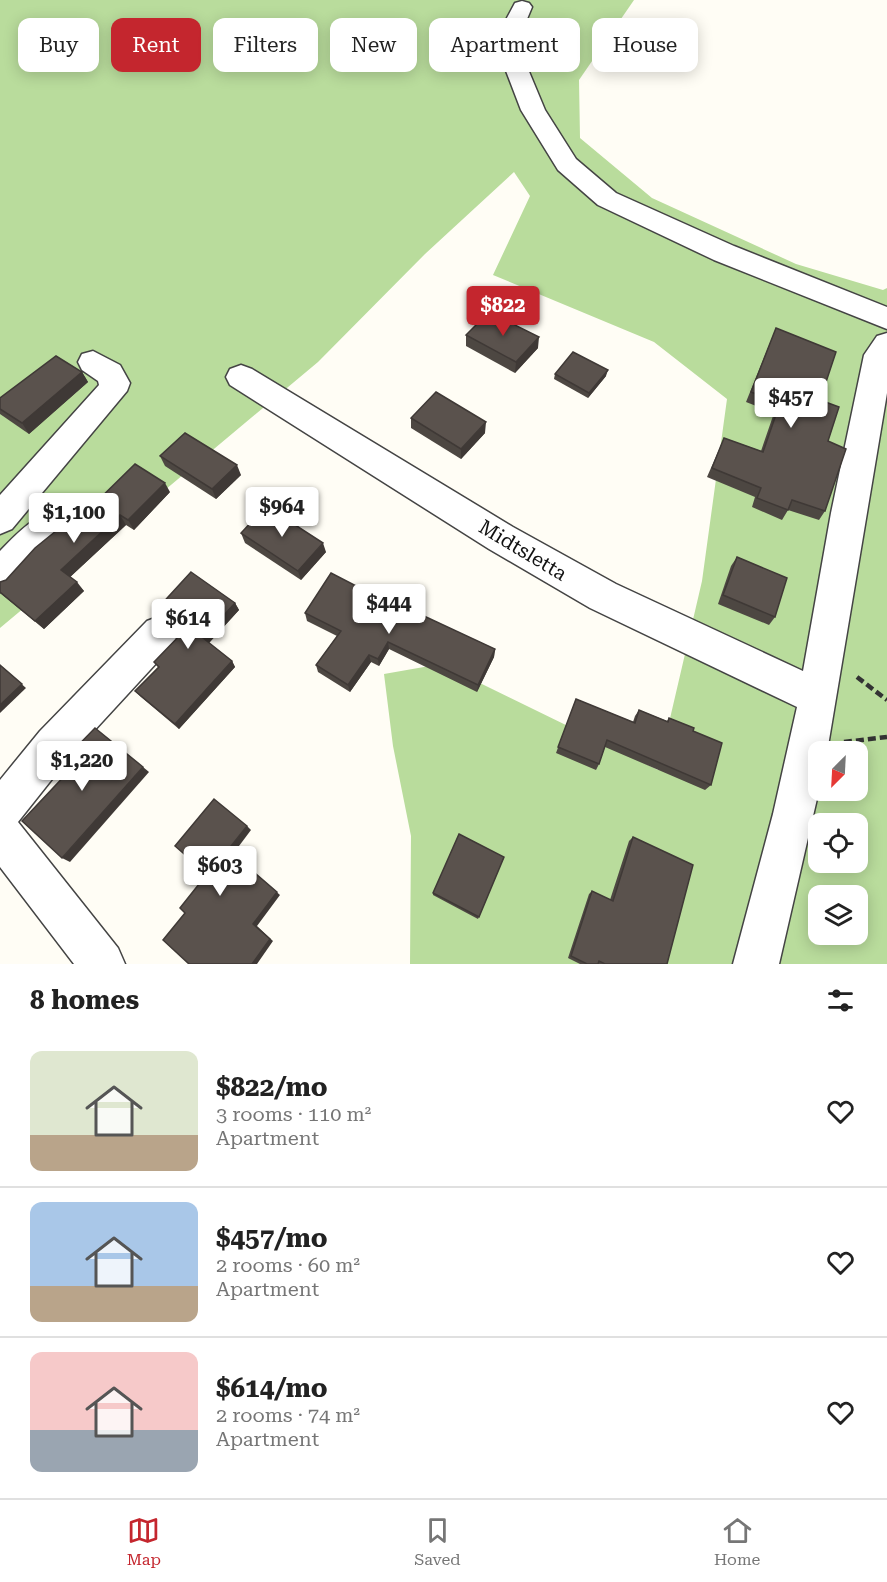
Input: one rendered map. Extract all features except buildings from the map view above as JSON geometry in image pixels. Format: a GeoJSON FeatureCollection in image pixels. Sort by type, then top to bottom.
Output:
{"type":"FeatureCollection","features":[{"type":"Feature","properties":{"kind":"lane"},"geometry":{"type":"LineString","coordinates":[[522,7],[511,31],[509,50],[533,111],[567,164],[608,199],[724,253],[887,318]]}},
{"type":"Feature","properties":{"kind":"lane"},"geometry":{"type":"LineString","coordinates":[[756,964],[794,814],[818,697],[848,513],[879,355],[887,344]]}},
{"type":"Feature","properties":{"kind":"lane"},"geometry":{"type":"LineString","coordinates":[[0,519],[112,391],[115,383],[109,373],[93,362]]}},
{"type":"Feature","properties":{"kind":"lane","name":"Midtsletta"},"geometry":{"type":"LineString","coordinates":[[241,377],[501,538],[603,597],[818,697]]}},
{"type":"Feature","properties":{"kind":"lane"},"geometry":{"type":"LineString","coordinates":[[0,576],[28,544],[61,520]]}},
{"type":"Feature","properties":{"kind":"lane"},"geometry":{"type":"LineString","coordinates":[[0,812],[54,745],[160,633]]}},
{"type":"Feature","properties":{"kind":"lane"},"geometry":{"type":"LineString","coordinates":[[0,833],[102,964]]}},
{"type":"Feature","properties":{"kind":"green space"},"geometry":{"type":"Polygon","coordinates":[[[0,0],[634,0],[622,18],[592,18],[592,61],[579,80],[580,138],[652,198],[796,264],[883,290],[887,288],[887,964],[410,964],[411,836],[393,746],[384,674],[441,664],[658,770],[702,581],[727,399],[654,342],[493,275],[530,196],[514,172],[425,254],[318,362],[0,628],[0,0]]]}}]}
